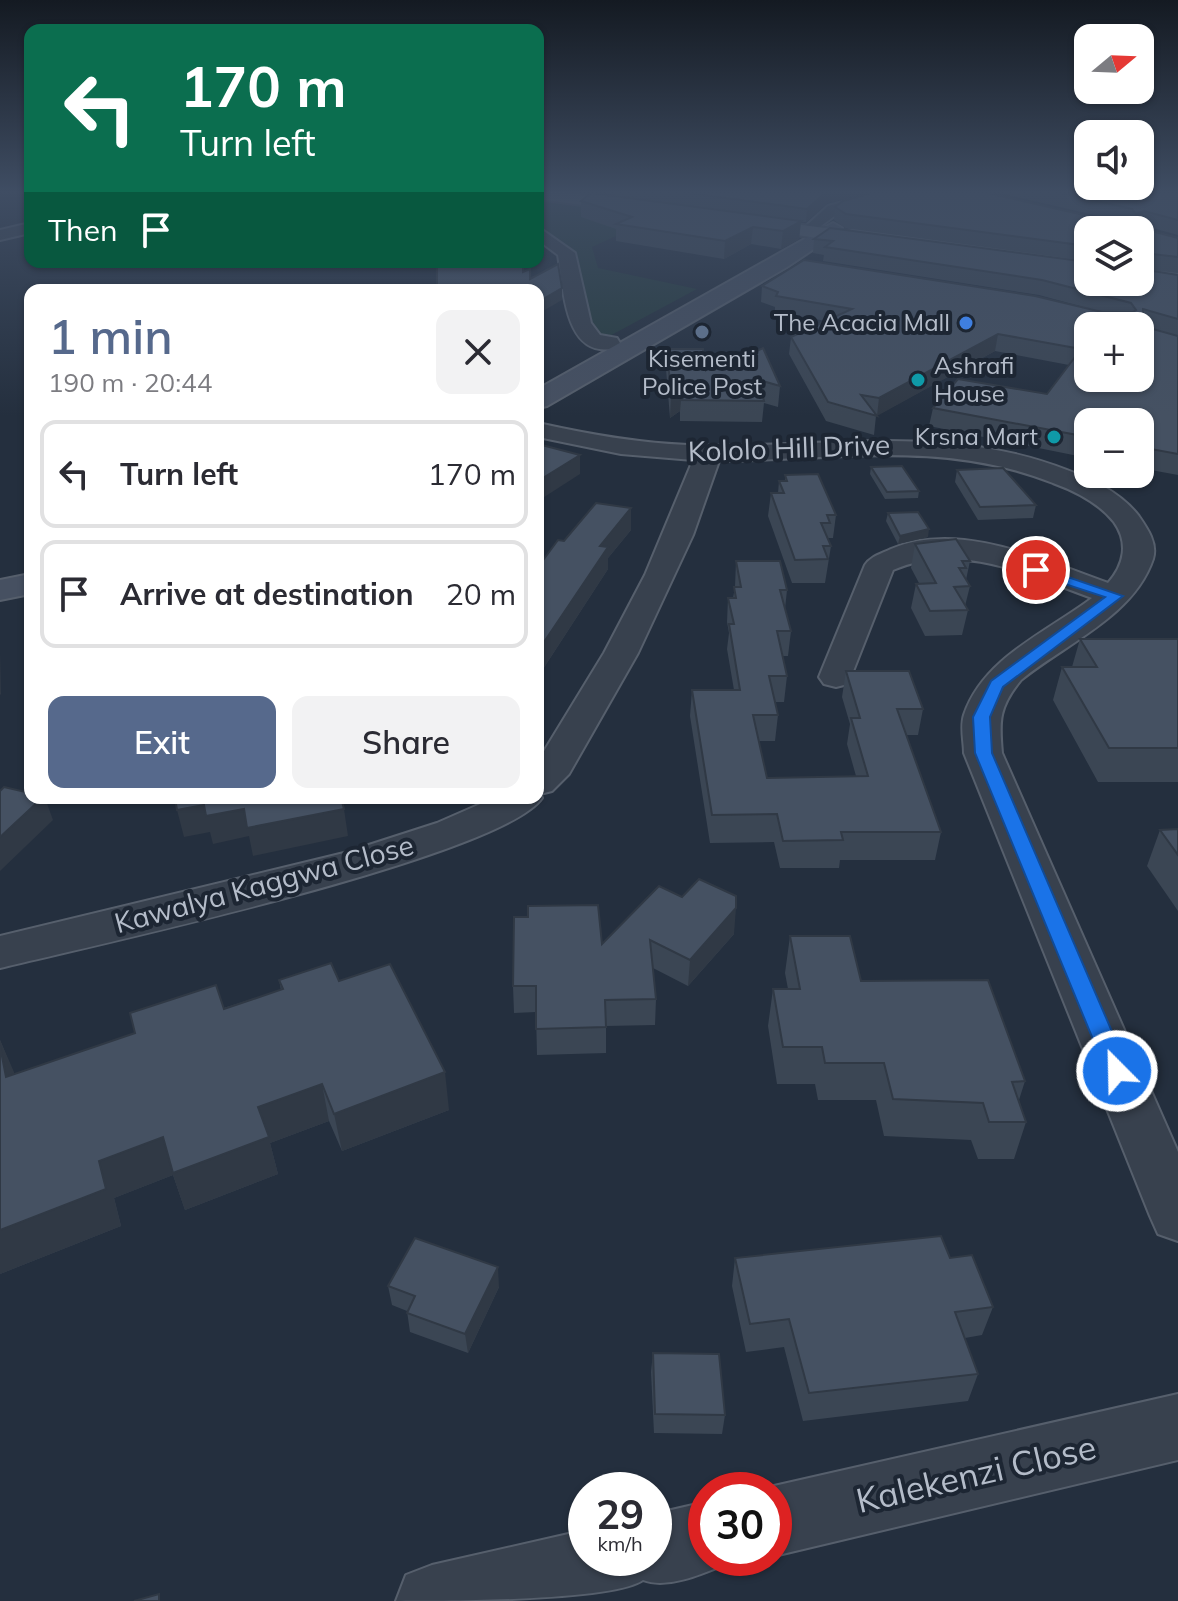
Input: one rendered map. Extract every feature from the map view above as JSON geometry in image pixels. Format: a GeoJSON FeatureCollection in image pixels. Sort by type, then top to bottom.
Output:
{"type":"FeatureCollection","features":[{"type":"Feature","properties":{"kind":"main road"},"geometry":{"type":"LineString","coordinates":[[544,380],[609,343],[763,267]]}},
{"type":"Feature","properties":{"kind":"main road"},"geometry":{"type":"LineString","coordinates":[[544,396],[764,267]]}},
{"type":"Feature","properties":{"kind":"main road"},"geometry":{"type":"LineString","coordinates":[[1154,271],[1178,274]]}},
{"type":"Feature","properties":{"kind":"main road"},"geometry":{"type":"LineString","coordinates":[[1154,279],[1178,282]]}},
{"type":"Feature","properties":{"kind":"main road"},"geometry":{"type":"LineString","coordinates":[[0,590],[24,585]]}},
{"type":"Feature","properties":{"kind":"main road"},"geometry":{"type":"LineString","coordinates":[[0,606],[24,601]]}},
{"type":"Feature","properties":{"kind":"street"},"geometry":{"type":"LineString","coordinates":[[569,267],[576,307],[586,334],[593,340],[609,343]]}},
{"type":"Feature","properties":{"kind":"street"},"geometry":{"type":"LineString","coordinates":[[802,267],[810,268]]}},
{"type":"Feature","properties":{"kind":"street","name":"Kololo Hill Drive"},"geometry":{"type":"LineString","coordinates":[[544,431],[621,447],[708,453],[932,446],[1011,459],[1057,473],[1094,491],[1116,507],[1132,526],[1139,542],[1138,560],[1115,596],[996,685],[981,717],[983,753],[1178,1216]]}},
{"type":"Feature","properties":{"kind":"street"},"geometry":{"type":"LineString","coordinates":[[544,777],[555,766],[664,570],[694,499],[708,453]]}},
{"type":"Feature","properties":{"kind":"street"},"geometry":{"type":"LineString","coordinates":[[836,677],[880,565],[914,551],[938,547],[972,549],[1115,596]]}},
{"type":"Feature","properties":{"kind":"street","name":"Kawalya Kaggwa Close"},"geometry":{"type":"LineString","coordinates":[[0,952],[354,865],[452,832],[515,804]]}},
{"type":"Feature","properties":{"kind":"street","name":"Kalekenzi Close"},"geometry":{"type":"LineString","coordinates":[[792,1517],[1178,1427]]}},
{"type":"Feature","properties":{"kind":"street"},"geometry":{"type":"LineString","coordinates":[[432,1601],[568,1569]]}},
{"type":"Feature","properties":{"kind":"green space"},"geometry":{"type":"Polygon","coordinates":[[[579,267],[598,267],[697,289],[604,339],[595,336],[579,267]]]}},
{"type":"Feature","properties":{"kind":"building"},"geometry":{"type":"Polygon","coordinates":[[[558,267],[562,288],[544,298],[544,284],[437,284],[437,268],[523,268],[523,272],[530,269],[530,279],[558,267]]]}},
{"type":"Feature","properties":{"kind":"building"},"geometry":{"type":"Polygon","coordinates":[[[793,267],[847,267],[1035,296],[1102,312],[1074,312],[1074,348],[998,334],[879,398],[861,395],[877,416],[828,402],[791,337],[852,309],[776,296],[778,292],[762,286],[793,267]]]}},
{"type":"Feature","properties":{"kind":"building"},"geometry":{"type":"Polygon","coordinates":[[[955,267],[1074,267],[1074,288],[1042,280],[955,267]]]}},
{"type":"Feature","properties":{"kind":"building"},"geometry":{"type":"Polygon","coordinates":[[[1154,271],[1178,275],[1178,319],[1143,309],[1143,312],[1133,312],[1136,310],[1131,303],[1104,296],[1154,296],[1154,271]]]}},
{"type":"Feature","properties":{"kind":"building"},"geometry":{"type":"Polygon","coordinates":[[[1154,329],[1178,336],[1178,454],[1154,450],[1154,408],[1074,408],[1074,434],[933,408],[958,379],[1047,394],[1074,358],[1074,392],[1154,392],[1154,329]]]}},
{"type":"Feature","properties":{"kind":"building"},"geometry":{"type":"Polygon","coordinates":[[[763,348],[780,386],[759,380],[764,401],[681,400],[698,380],[671,396],[667,349],[703,349],[706,370],[713,362],[733,362],[763,348]]]}},
{"type":"Feature","properties":{"kind":"building"},"geometry":{"type":"Polygon","coordinates":[[[544,446],[580,455],[544,477],[544,446]]]}},
{"type":"Feature","properties":{"kind":"building"},"geometry":{"type":"Polygon","coordinates":[[[902,466],[919,491],[887,492],[871,467],[902,466]]]}},
{"type":"Feature","properties":{"kind":"building"},"geometry":{"type":"Polygon","coordinates":[[[1003,468],[1036,505],[980,507],[957,470],[1003,468]]]}},
{"type":"Feature","properties":{"kind":"building"},"geometry":{"type":"Polygon","coordinates":[[[818,474],[836,515],[827,515],[830,523],[821,523],[831,546],[823,546],[828,559],[795,560],[771,493],[784,493],[779,481],[787,481],[785,475],[818,474]]]}},
{"type":"Feature","properties":{"kind":"building"},"geometry":{"type":"Polygon","coordinates":[[[596,503],[631,508],[600,546],[608,547],[544,642],[544,559],[558,540],[564,541],[596,503]]]}},
{"type":"Feature","properties":{"kind":"building"},"geometry":{"type":"Polygon","coordinates":[[[918,512],[929,529],[900,536],[888,513],[918,512]]]}},
{"type":"Feature","properties":{"kind":"building"},"geometry":{"type":"Polygon","coordinates":[[[956,539],[970,561],[962,561],[966,568],[959,568],[970,586],[954,587],[968,610],[930,611],[916,584],[936,583],[915,544],[956,539]]]}},
{"type":"Feature","properties":{"kind":"building"},"geometry":{"type":"Polygon","coordinates":[[[736,561],[780,561],[787,590],[780,590],[791,631],[777,631],[787,676],[769,676],[778,715],[753,715],[767,778],[868,776],[851,718],[860,718],[846,671],[909,671],[923,709],[897,709],[941,832],[841,832],[843,840],[783,841],[777,814],[712,815],[692,690],[740,690],[729,624],[734,624],[728,598],[736,598],[734,587],[741,587],[736,561]]]}},
{"type":"Feature","properties":{"kind":"building"},"geometry":{"type":"Polygon","coordinates":[[[1080,639],[1178,639],[1178,748],[1109,748],[1062,667],[1097,667],[1080,639]]]}},
{"type":"Feature","properties":{"kind":"building"},"geometry":{"type":"Polygon","coordinates":[[[4,787],[24,792],[24,804],[36,804],[0,837],[0,791],[4,787]]]}},
{"type":"Feature","properties":{"kind":"building"},"geometry":{"type":"Polygon","coordinates":[[[176,804],[343,804],[344,809],[247,828],[244,809],[206,816],[204,805],[177,810],[176,804]]]}},
{"type":"Feature","properties":{"kind":"building"},"geometry":{"type":"Polygon","coordinates":[[[1178,829],[1178,855],[1160,830],[1178,829]]]}},
{"type":"Feature","properties":{"kind":"building"},"geometry":{"type":"Polygon","coordinates":[[[699,879],[736,896],[736,908],[690,960],[650,940],[656,999],[605,1000],[606,1027],[536,1029],[536,986],[513,986],[514,917],[528,917],[528,906],[598,905],[602,944],[659,886],[682,897],[699,879]]]}},
{"type":"Feature","properties":{"kind":"building"},"geometry":{"type":"Polygon","coordinates":[[[790,936],[850,936],[861,981],[988,980],[1025,1081],[1012,1082],[1026,1122],[989,1122],[983,1103],[893,1099],[884,1063],[825,1063],[822,1047],[783,1047],[773,989],[800,989],[790,936]]]}},
{"type":"Feature","properties":{"kind":"building"},"geometry":{"type":"Polygon","coordinates":[[[331,963],[339,981],[390,964],[445,1072],[334,1114],[322,1084],[258,1107],[269,1137],[173,1173],[163,1137],[99,1161],[106,1189],[0,1230],[0,1046],[6,1077],[135,1033],[130,1013],[216,985],[224,1009],[283,989],[279,980],[331,963]]]}},
{"type":"Feature","properties":{"kind":"building"},"geometry":{"type":"Polygon","coordinates":[[[941,1236],[950,1258],[972,1255],[993,1307],[955,1312],[978,1374],[809,1393],[789,1319],[750,1324],[735,1258],[941,1236]]]}},
{"type":"Feature","properties":{"kind":"building"},"geometry":{"type":"Polygon","coordinates":[[[415,1238],[498,1267],[465,1334],[407,1313],[415,1296],[388,1286],[415,1238]]]}},
{"type":"Feature","properties":{"kind":"building"},"geometry":{"type":"Polygon","coordinates":[[[653,1353],[719,1354],[725,1415],[655,1414],[653,1353]]]}},
{"type":"Feature","properties":{"kind":"building"},"geometry":{"type":"Polygon","coordinates":[[[159,1594],[159,1601],[134,1601],[159,1594]]]}},
{"type":"Feature","properties":{"kind":"place","name":"The Acacia Mall"},"geometry":{"type":"Point","coordinates":[966,323]}},
{"type":"Feature","properties":{"kind":"place","name":"Kisementi Police Post"},"geometry":{"type":"Point","coordinates":[702,332]}},
{"type":"Feature","properties":{"kind":"place","name":"Ashrafi House"},"geometry":{"type":"Point","coordinates":[918,380]}},
{"type":"Feature","properties":{"kind":"place","name":"Krsna Mart"},"geometry":{"type":"Point","coordinates":[1054,437]}},
{"type":"Feature","properties":{"kind":"route"},"geometry":{"type":"LineString","coordinates":[[1036,570],[1115,596],[996,685],[981,717],[983,753],[1117,1071]]}}]}
